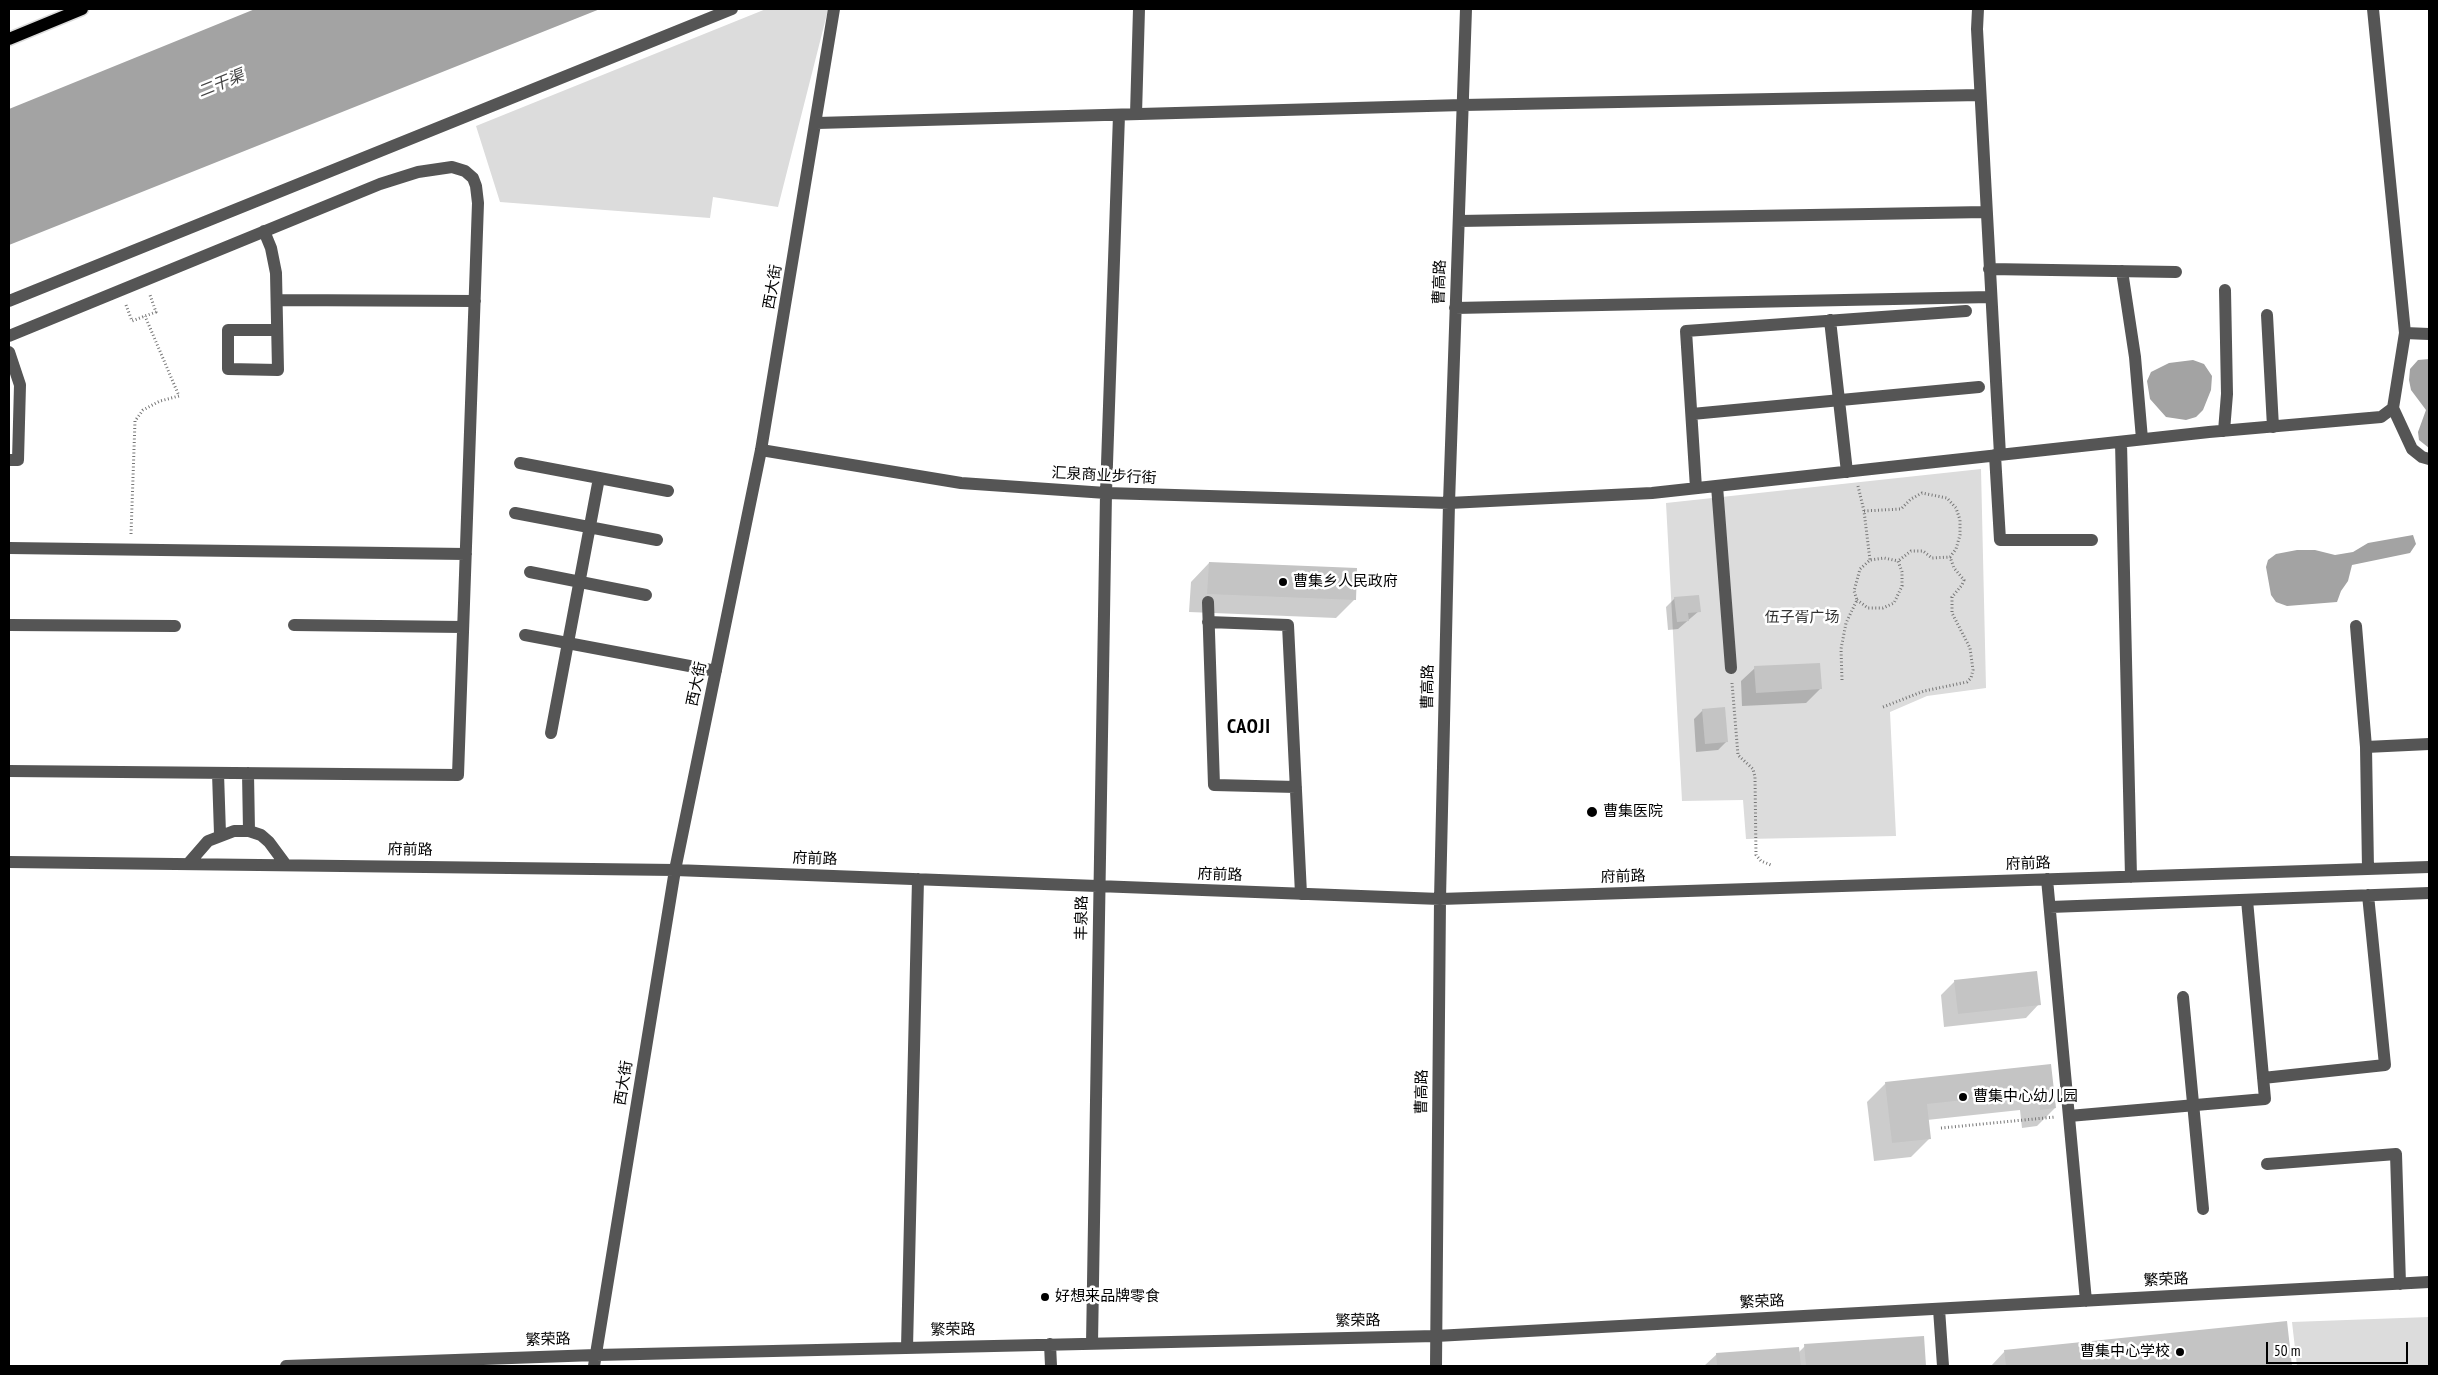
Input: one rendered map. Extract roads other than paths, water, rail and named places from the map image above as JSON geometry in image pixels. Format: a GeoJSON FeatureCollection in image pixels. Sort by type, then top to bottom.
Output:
{"type":"FeatureCollection","features":[{"type":"Feature","properties":{"kind":"main road"},"geometry":{"type":"LineString","coordinates":[[9,39],[82,9]]}},
{"type":"Feature","properties":{"kind":"street"},"geometry":{"type":"LineString","coordinates":[[9,301],[732,9]]}},
{"type":"Feature","properties":{"kind":"street","name":"西大街"},"geometry":{"type":"LineString","coordinates":[[595,1361],[675,870],[761,450],[817,123],[834,9]]}},
{"type":"Feature","properties":{"kind":"street"},"geometry":{"type":"LineString","coordinates":[[1136,114],[1139,9]]}},
{"type":"Feature","properties":{"kind":"street","name":"曹高路"},"geometry":{"type":"LineString","coordinates":[[1436,1366],[1440,898],[1449,503],[1466,9]]}},
{"type":"Feature","properties":{"kind":"street"},"geometry":{"type":"LineString","coordinates":[[1978,9],[1980,95],[1991,298],[2000,540],[2092,540]]}},
{"type":"Feature","properties":{"kind":"street"},"geometry":{"type":"LineString","coordinates":[[2372,9],[2405,333],[2393,408],[2412,450],[2422,457],[2429,459]]}},
{"type":"Feature","properties":{"kind":"street"},"geometry":{"type":"LineString","coordinates":[[817,123],[1463,104],[1980,95]]}},
{"type":"Feature","properties":{"kind":"street","name":"丰泉路"},"geometry":{"type":"LineString","coordinates":[[1092,1344],[1106,493],[1119,114]]}},
{"type":"Feature","properties":{"kind":"street"},"geometry":{"type":"LineString","coordinates":[[9,336],[380,184],[418,172],[452,167],[465,172],[473,178],[476,186],[478,203],[458,775],[9,771]]}},
{"type":"Feature","properties":{"kind":"street"},"geometry":{"type":"LineString","coordinates":[[1459,221],[1986,212]]}},
{"type":"Feature","properties":{"kind":"street"},"geometry":{"type":"LineString","coordinates":[[264,232],[271,248],[276,273],[278,370],[228,369],[228,330],[277,330]]}},
{"type":"Feature","properties":{"kind":"street"},"geometry":{"type":"LineString","coordinates":[[1989,269],[2176,272]]}},
{"type":"Feature","properties":{"kind":"street"},"geometry":{"type":"LineString","coordinates":[[2122,271],[2135,356],[2142,439]]}},
{"type":"Feature","properties":{"kind":"street"},"geometry":{"type":"LineString","coordinates":[[2224,431],[2227,394],[2225,290]]}},
{"type":"Feature","properties":{"kind":"street"},"geometry":{"type":"LineString","coordinates":[[1455,308],[1991,298]]}},
{"type":"Feature","properties":{"kind":"street"},"geometry":{"type":"LineString","coordinates":[[276,300],[475,301]]}},
{"type":"Feature","properties":{"kind":"street"},"geometry":{"type":"LineString","coordinates":[[1696,488],[1686,330],[1966,311]]}},
{"type":"Feature","properties":{"kind":"street"},"geometry":{"type":"LineString","coordinates":[[2267,315],[2273,426]]}},
{"type":"Feature","properties":{"kind":"street"},"geometry":{"type":"LineString","coordinates":[[1830,320],[1839,400],[1850,471]]}},
{"type":"Feature","properties":{"kind":"street"},"geometry":{"type":"LineString","coordinates":[[2405,333],[2429,334]]}},
{"type":"Feature","properties":{"kind":"street"},"geometry":{"type":"LineString","coordinates":[[9,352],[20,385],[18,460],[9,460]]}},
{"type":"Feature","properties":{"kind":"street"},"geometry":{"type":"LineString","coordinates":[[1692,414],[1979,387]]}},
{"type":"Feature","properties":{"kind":"street","name":"汇泉商业步行街"},"geometry":{"type":"LineString","coordinates":[[761,450],[961,484],[1106,493],[1449,503],[1652,493],[2142,439],[2381,417],[2393,408]]}},
{"type":"Feature","properties":{"kind":"street"},"geometry":{"type":"LineString","coordinates":[[2121,442],[2131,877]]}},
{"type":"Feature","properties":{"kind":"street"},"geometry":{"type":"LineString","coordinates":[[520,463],[668,491]]}},
{"type":"Feature","properties":{"kind":"street"},"geometry":{"type":"LineString","coordinates":[[551,733],[599,478]]}},
{"type":"Feature","properties":{"kind":"street"},"geometry":{"type":"LineString","coordinates":[[1717,486],[1731,668]]}},
{"type":"Feature","properties":{"kind":"street"},"geometry":{"type":"LineString","coordinates":[[515,514],[657,540]]}},
{"type":"Feature","properties":{"kind":"street"},"geometry":{"type":"LineString","coordinates":[[9,548],[466,554]]}},
{"type":"Feature","properties":{"kind":"street"},"geometry":{"type":"LineString","coordinates":[[530,572],[646,595]]}},
{"type":"Feature","properties":{"kind":"street"},"geometry":{"type":"LineString","coordinates":[[1208,602],[1214,785],[1296,787]]}},
{"type":"Feature","properties":{"kind":"street"},"geometry":{"type":"LineString","coordinates":[[1208,622],[1288,625],[1301,894]]}},
{"type":"Feature","properties":{"kind":"street"},"geometry":{"type":"LineString","coordinates":[[9,625],[176,626]]}},
{"type":"Feature","properties":{"kind":"street"},"geometry":{"type":"LineString","coordinates":[[294,625],[464,627]]}},
{"type":"Feature","properties":{"kind":"street"},"geometry":{"type":"LineString","coordinates":[[2356,626],[2366,747],[2368,869]]}},
{"type":"Feature","properties":{"kind":"street"},"geometry":{"type":"LineString","coordinates":[[525,635],[716,671]]}},
{"type":"Feature","properties":{"kind":"street"},"geometry":{"type":"LineString","coordinates":[[2366,747],[2429,744]]}},
{"type":"Feature","properties":{"kind":"street"},"geometry":{"type":"LineString","coordinates":[[218,773],[220,834]]}},
{"type":"Feature","properties":{"kind":"street"},"geometry":{"type":"LineString","coordinates":[[248,773],[248,831]]}},
{"type":"Feature","properties":{"kind":"street"},"geometry":{"type":"LineString","coordinates":[[188,864],[208,841],[220,834],[248,831],[261,835],[270,842],[286,865]]}},
{"type":"Feature","properties":{"kind":"street","name":"府前路"},"geometry":{"type":"LineString","coordinates":[[9,862],[675,870],[1440,898],[2429,867]]}},
{"type":"Feature","properties":{"kind":"street"},"geometry":{"type":"LineString","coordinates":[[2048,879],[2086,1300]]}},
{"type":"Feature","properties":{"kind":"street"},"geometry":{"type":"LineString","coordinates":[[908,1348],[918,880]]}},
{"type":"Feature","properties":{"kind":"street"},"geometry":{"type":"LineString","coordinates":[[2050,907],[2429,893]]}},
{"type":"Feature","properties":{"kind":"street"},"geometry":{"type":"LineString","coordinates":[[2263,1078],[2385,1065],[2368,895]]}},
{"type":"Feature","properties":{"kind":"street"},"geometry":{"type":"LineString","coordinates":[[2069,1116],[2264,1099],[2247,900]]}},
{"type":"Feature","properties":{"kind":"street"},"geometry":{"type":"LineString","coordinates":[[2183,997],[2203,1209]]}},
{"type":"Feature","properties":{"kind":"street"},"geometry":{"type":"LineString","coordinates":[[2267,1164],[2396,1154],[2400,1284]]}},
{"type":"Feature","properties":{"kind":"street","name":"繁荣路"},"geometry":{"type":"LineString","coordinates":[[286,1366],[595,1361],[908,1348],[1436,1336],[2429,1282]]}},
{"type":"Feature","properties":{"kind":"street"},"geometry":{"type":"LineString","coordinates":[[1939,1309],[1942,1366]]}},
{"type":"Feature","properties":{"kind":"street"},"geometry":{"type":"LineString","coordinates":[[1050,1344],[1051,1366]]}},
{"type":"Feature","properties":{"kind":"water","name":"二干渠"},"geometry":{"type":"Polygon","coordinates":[[[255,9],[600,9],[9,245],[9,109],[255,9]]]}},
{"type":"Feature","properties":{"kind":"water"},"geometry":{"type":"Polygon","coordinates":[[[2429,359],[2429,448],[2419,440],[2418,432],[2426,410],[2411,390],[2409,380],[2410,369],[2418,360],[2429,359]]]}},
{"type":"Feature","properties":{"kind":"water"},"geometry":{"type":"Polygon","coordinates":[[[2193,360],[2204,364],[2212,376],[2211,390],[2203,410],[2196,417],[2186,420],[2166,417],[2150,399],[2147,381],[2151,372],[2169,363],[2193,360]]]}},
{"type":"Feature","properties":{"kind":"water"},"geometry":{"type":"Polygon","coordinates":[[[2413,535],[2416,544],[2410,553],[2352,565],[2348,581],[2341,591],[2337,602],[2287,606],[2276,602],[2271,595],[2266,567],[2268,560],[2276,554],[2297,550],[2315,550],[2335,555],[2353,552],[2368,543],[2413,535]]]}},
{"type":"Feature","properties":{"kind":"place","name":"曹集乡人民政府"},"geometry":{"type":"Point","coordinates":[1283,582]}},
{"type":"Feature","properties":{"kind":"place","name":"曹集医院"},"geometry":{"type":"Point","coordinates":[1592,812]}},
{"type":"Feature","properties":{"kind":"place","name":"曹集中心幼儿园"},"geometry":{"type":"Point","coordinates":[1963,1097]}},
{"type":"Feature","properties":{"kind":"place","name":"好想来品牌零食"},"geometry":{"type":"Point","coordinates":[1045,1297]}},
{"type":"Feature","properties":{"kind":"place","name":"曹集中心学校"},"geometry":{"type":"Point","coordinates":[2180,1352]}},
{"type":"Feature","properties":{"kind":"district","name":"CAOJI"},"geometry":{"type":"Point","coordinates":[1249,727]}},
{"type":"Feature","properties":{"kind":"park label","name":"伍子胥广场"},"geometry":{"type":"Point","coordinates":[1802,618]}}]}
